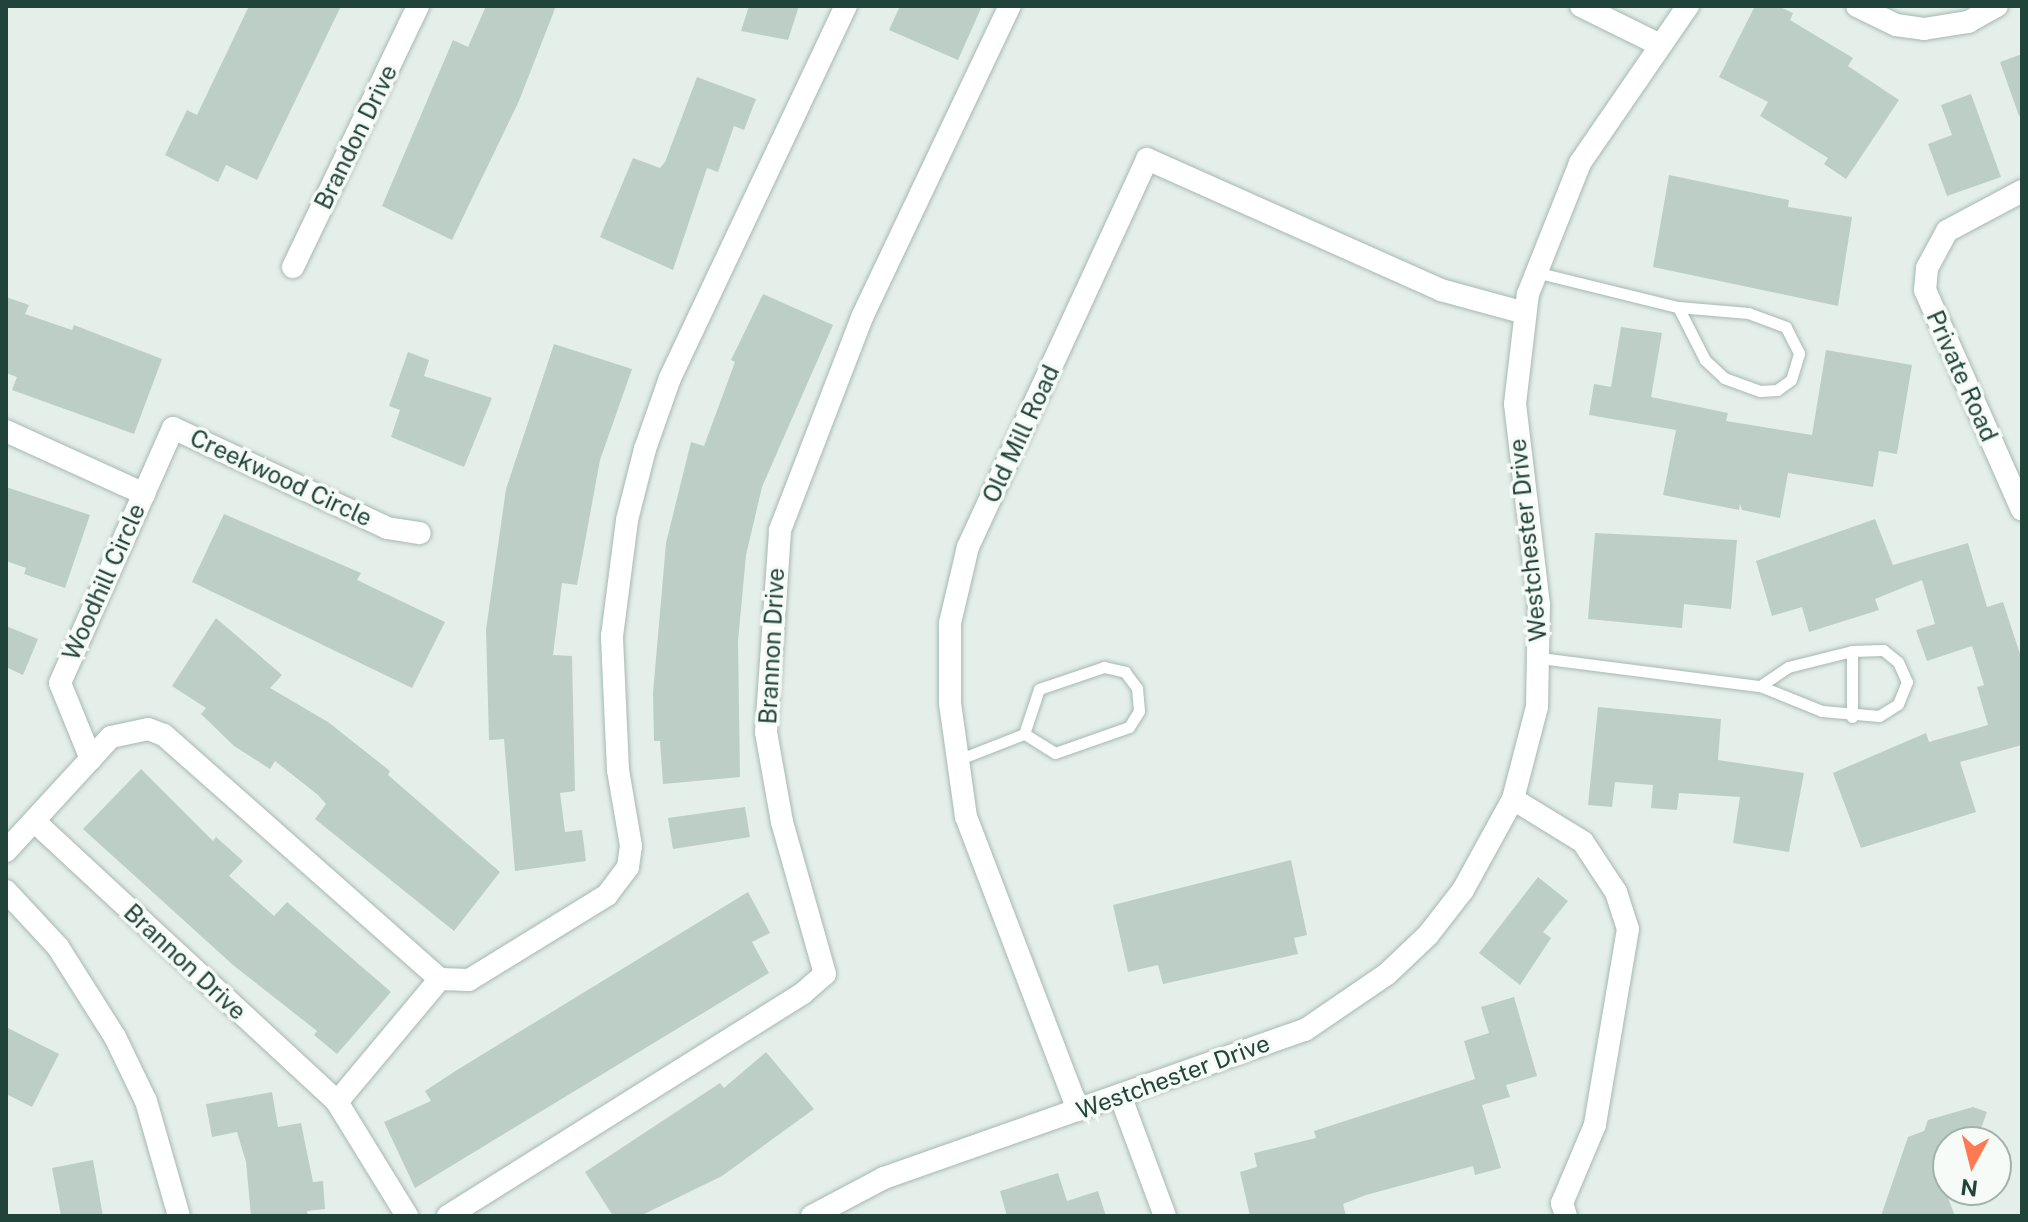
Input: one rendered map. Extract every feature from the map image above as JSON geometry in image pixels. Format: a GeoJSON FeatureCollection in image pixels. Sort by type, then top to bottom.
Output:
{"type":"FeatureCollection","features":[{"type":"Feature","properties":{"kind":"street","name":"Brandon Drive"},"geometry":{"type":"LineString","coordinates":[[293,267],[418,6]]}},
{"type":"Feature","properties":{"kind":"street"},"geometry":{"type":"LineString","coordinates":[[6,851],[111,737],[128,730],[148,729],[164,735],[440,979],[469,980],[607,895],[628,867],[631,846],[618,770],[612,636],[622,549],[645,449],[670,378],[846,6]]}},
{"type":"Feature","properties":{"kind":"street","name":"Brannon Drive"},"geometry":{"type":"LineString","coordinates":[[448,1216],[789,1002],[825,974],[782,822],[766,732],[780,530],[863,315],[1010,6]]}},
{"type":"Feature","properties":{"kind":"street"},"geometry":{"type":"LineString","coordinates":[[1581,6],[1658,44]]}},
{"type":"Feature","properties":{"kind":"street","name":"Westchester Drive"},"geometry":{"type":"LineString","coordinates":[[812,1216],[884,1178],[1305,1030],[1356,999],[1428,935],[1488,850],[1513,799],[1537,707],[1539,605],[1515,404],[1525,313],[1535,272],[1580,163],[1658,44],[1688,6]]}},
{"type":"Feature","properties":{"kind":"street"},"geometry":{"type":"LineString","coordinates":[[1857,6],[1896,25],[1924,29],[1968,22],[1997,6]]}},
{"type":"Feature","properties":{"kind":"street","name":"Old Mill Road"},"geometry":{"type":"LineString","coordinates":[[1078,1110],[966,817],[955,761],[950,623],[968,547],[1147,159],[1441,290],[1525,313]]}},
{"type":"Feature","properties":{"kind":"street","name":"Private Road"},"geometry":{"type":"LineString","coordinates":[[2022,191],[1947,231],[1927,268],[1925,290],[2022,510]]}},
{"type":"Feature","properties":{"kind":"street","name":"Creekwood Circle"},"geometry":{"type":"LineString","coordinates":[[144,494],[173,428],[387,528],[420,533]]}},
{"type":"Feature","properties":{"kind":"street"},"geometry":{"type":"LineString","coordinates":[[6,431],[144,494]]}},
{"type":"Feature","properties":{"kind":"street","name":"Woodhill Circle"},"geometry":{"type":"LineString","coordinates":[[91,759],[60,683],[144,494]]}},
{"type":"Feature","properties":{"kind":"street"},"geometry":{"type":"LineString","coordinates":[[1513,799],[1583,842],[1616,892],[1628,929],[1595,1125],[1558,1212]]}},
{"type":"Feature","properties":{"kind":"street","name":"Brannon Drive"},"geometry":{"type":"LineString","coordinates":[[34,821],[337,1102],[407,1216]]}},
{"type":"Feature","properties":{"kind":"street"},"geometry":{"type":"LineString","coordinates":[[6,891],[58,947],[115,1037],[151,1115],[179,1216]]}},
{"type":"Feature","properties":{"kind":"street"},"geometry":{"type":"LineString","coordinates":[[337,1102],[440,979]]}},
{"type":"Feature","properties":{"kind":"street"},"geometry":{"type":"LineString","coordinates":[[1120,1095],[1165,1216]]}},
{"type":"Feature","properties":{"kind":"lane"},"geometry":{"type":"LineString","coordinates":[[1535,272],[1678,307],[1748,313],[1786,327],[1799,353],[1791,380],[1777,390],[1760,391],[1724,378],[1705,360],[1678,307]]}},
{"type":"Feature","properties":{"kind":"lane"},"geometry":{"type":"LineString","coordinates":[[1540,658],[1760,686],[1852,717],[1879,716],[1889,710],[1898,704],[1907,682],[1898,662],[1883,650],[1852,651],[1788,667],[1760,686]]}},
{"type":"Feature","properties":{"kind":"lane"},"geometry":{"type":"LineString","coordinates":[[1852,651],[1852,717]]}},
{"type":"Feature","properties":{"kind":"lane"},"geometry":{"type":"LineString","coordinates":[[1104,667],[1125,672],[1137,688],[1139,711],[1129,727],[1055,753],[1024,734],[1039,689],[1104,667]]}},
{"type":"Feature","properties":{"kind":"lane"},"geometry":{"type":"LineString","coordinates":[[955,761],[1024,734]]}},
{"type":"Feature","properties":{"kind":"building"},"geometry":{"type":"Polygon","coordinates":[[[249,6],[341,6],[257,180],[226,165],[218,182],[165,155],[187,110],[197,115],[249,6]]]}},
{"type":"Feature","properties":{"kind":"building"},"geometry":{"type":"Polygon","coordinates":[[[486,6],[556,6],[519,101],[452,240],[382,206],[453,40],[468,47],[486,6]]]}},
{"type":"Feature","properties":{"kind":"building"},"geometry":{"type":"Polygon","coordinates":[[[749,6],[799,6],[788,40],[741,31],[749,6]]]}},
{"type":"Feature","properties":{"kind":"building"},"geometry":{"type":"Polygon","coordinates":[[[900,6],[982,6],[958,60],[889,30],[900,6]]]}},
{"type":"Feature","properties":{"kind":"building"},"geometry":{"type":"Polygon","coordinates":[[[1755,6],[1778,6],[1793,13],[1790,20],[1853,58],[1848,66],[1899,100],[1846,179],[1824,164],[1828,158],[1760,116],[1768,102],[1719,77],[1755,6]]]}},
{"type":"Feature","properties":{"kind":"building"},"geometry":{"type":"Polygon","coordinates":[[[2022,54],[2022,115],[2019,116],[2000,62],[2022,54]]]}},
{"type":"Feature","properties":{"kind":"building"},"geometry":{"type":"Polygon","coordinates":[[[697,77],[756,99],[744,130],[734,126],[718,172],[707,168],[673,270],[600,237],[633,158],[660,168],[665,162],[697,77]]]}},
{"type":"Feature","properties":{"kind":"building"},"geometry":{"type":"Polygon","coordinates":[[[1971,94],[2001,177],[1947,196],[1928,144],[1952,135],[1941,105],[1971,94]]]}},
{"type":"Feature","properties":{"kind":"building"},"geometry":{"type":"Polygon","coordinates":[[[1669,175],[1789,200],[1788,207],[1852,217],[1838,306],[1653,267],[1669,175]]]}},
{"type":"Feature","properties":{"kind":"building"},"geometry":{"type":"Polygon","coordinates":[[[763,294],[833,325],[762,487],[746,555],[738,641],[740,777],[663,784],[660,741],[654,741],[653,693],[666,543],[691,442],[704,446],[735,362],[731,360],[763,294]]]}},
{"type":"Feature","properties":{"kind":"building"},"geometry":{"type":"Polygon","coordinates":[[[6,297],[29,305],[25,314],[72,330],[74,325],[162,359],[134,434],[12,390],[17,377],[6,373],[6,297]]]}},
{"type":"Feature","properties":{"kind":"building"},"geometry":{"type":"Polygon","coordinates":[[[1621,327],[1662,333],[1651,397],[1728,413],[1726,421],[1812,435],[1826,350],[1912,365],[1897,454],[1879,451],[1873,487],[1788,473],[1780,518],[1742,510],[1740,504],[1739,510],[1663,495],[1676,430],[1589,415],[1594,384],[1611,387],[1621,327]]]}},
{"type":"Feature","properties":{"kind":"building"},"geometry":{"type":"Polygon","coordinates":[[[554,344],[632,369],[600,460],[577,585],[562,583],[553,655],[572,656],[575,791],[560,793],[565,832],[582,830],[586,861],[515,871],[504,739],[489,740],[486,630],[506,489],[554,344]]]}},
{"type":"Feature","properties":{"kind":"building"},"geometry":{"type":"Polygon","coordinates":[[[408,352],[429,360],[424,376],[492,398],[464,467],[391,437],[400,410],[389,406],[408,352]]]}},
{"type":"Feature","properties":{"kind":"building"},"geometry":{"type":"Polygon","coordinates":[[[6,487],[90,515],[65,588],[24,574],[26,568],[6,561],[6,487]]]}},
{"type":"Feature","properties":{"kind":"building"},"geometry":{"type":"Polygon","coordinates":[[[224,514],[361,573],[357,580],[445,622],[412,688],[192,582],[224,514]]]}},
{"type":"Feature","properties":{"kind":"building"},"geometry":{"type":"Polygon","coordinates":[[[1875,519],[1893,565],[1968,543],[1987,607],[2003,602],[2022,660],[2022,745],[1960,762],[1976,812],[1861,848],[1833,773],[1926,733],[1929,742],[1988,725],[1977,687],[1984,685],[1972,646],[1927,661],[1916,630],[1935,624],[1922,580],[1875,599],[1879,610],[1809,632],[1802,607],[1772,616],[1756,561],[1875,519]]]}},
{"type":"Feature","properties":{"kind":"building"},"geometry":{"type":"Polygon","coordinates":[[[1595,533],[1737,540],[1731,609],[1684,604],[1682,628],[1588,619],[1595,533]]]}},
{"type":"Feature","properties":{"kind":"building"},"geometry":{"type":"Polygon","coordinates":[[[216,618],[282,675],[270,688],[328,722],[390,771],[388,775],[500,872],[454,931],[315,819],[326,804],[318,795],[275,761],[270,769],[234,746],[201,714],[206,708],[172,686],[216,618]]]}},
{"type":"Feature","properties":{"kind":"building"},"geometry":{"type":"Polygon","coordinates":[[[6,626],[38,639],[23,675],[6,667],[6,626]]]}},
{"type":"Feature","properties":{"kind":"building"},"geometry":{"type":"Polygon","coordinates":[[[1598,707],[1721,719],[1718,760],[1804,773],[1789,852],[1733,843],[1740,797],[1679,793],[1677,810],[1651,808],[1653,785],[1615,782],[1612,807],[1588,805],[1598,707]]]}},
{"type":"Feature","properties":{"kind":"building"},"geometry":{"type":"Polygon","coordinates":[[[141,769],[213,841],[216,837],[243,861],[229,876],[274,916],[287,902],[391,992],[337,1054],[314,1035],[317,1031],[233,965],[83,829],[141,769]]]}},
{"type":"Feature","properties":{"kind":"building"},"geometry":{"type":"Polygon","coordinates":[[[745,807],[750,837],[673,849],[668,818],[745,807]]]}},
{"type":"Feature","properties":{"kind":"building"},"geometry":{"type":"Polygon","coordinates":[[[1291,860],[1307,935],[1294,938],[1298,954],[1163,984],[1158,965],[1128,972],[1113,905],[1291,860]]]}},
{"type":"Feature","properties":{"kind":"building"},"geometry":{"type":"Polygon","coordinates":[[[1538,877],[1568,901],[1543,932],[1551,938],[1520,985],[1479,953],[1538,877]]]}},
{"type":"Feature","properties":{"kind":"building"},"geometry":{"type":"Polygon","coordinates":[[[748,892],[770,933],[752,942],[769,973],[415,1188],[384,1122],[431,1101],[425,1091],[748,892]]]}},
{"type":"Feature","properties":{"kind":"building"},"geometry":{"type":"Polygon","coordinates":[[[1514,997],[1537,1076],[1506,1085],[1510,1097],[1482,1105],[1501,1168],[1475,1175],[1473,1166],[1366,1195],[1343,1204],[1346,1216],[1250,1216],[1240,1172],[1257,1167],[1254,1153],[1316,1138],[1314,1131],[1475,1079],[1464,1041],[1489,1033],[1481,1007],[1514,997]]]}},
{"type":"Feature","properties":{"kind":"building"},"geometry":{"type":"Polygon","coordinates":[[[6,1027],[59,1054],[32,1107],[6,1094],[6,1027]]]}},
{"type":"Feature","properties":{"kind":"building"},"geometry":{"type":"Polygon","coordinates":[[[766,1052],[814,1109],[722,1176],[640,1216],[613,1216],[585,1172],[720,1083],[724,1088],[766,1052]]]}},
{"type":"Feature","properties":{"kind":"building"},"geometry":{"type":"Polygon","coordinates":[[[272,1092],[278,1127],[301,1123],[313,1182],[323,1181],[325,1209],[307,1211],[308,1216],[251,1216],[246,1162],[237,1132],[212,1137],[206,1104],[272,1092]]]}},
{"type":"Feature","properties":{"kind":"building"},"geometry":{"type":"Polygon","coordinates":[[[1973,1107],[1987,1112],[1982,1126],[1932,1126],[1932,1206],[1951,1206],[1955,1216],[1881,1216],[1908,1137],[1924,1131],[1928,1120],[1973,1107]]]}},
{"type":"Feature","properties":{"kind":"building"},"geometry":{"type":"Polygon","coordinates":[[[93,1160],[103,1216],[61,1216],[52,1168],[93,1160]]]}},
{"type":"Feature","properties":{"kind":"building"},"geometry":{"type":"Polygon","coordinates":[[[1058,1173],[1067,1201],[1098,1191],[1106,1216],[1007,1216],[1000,1191],[1058,1173]]]}}]}
